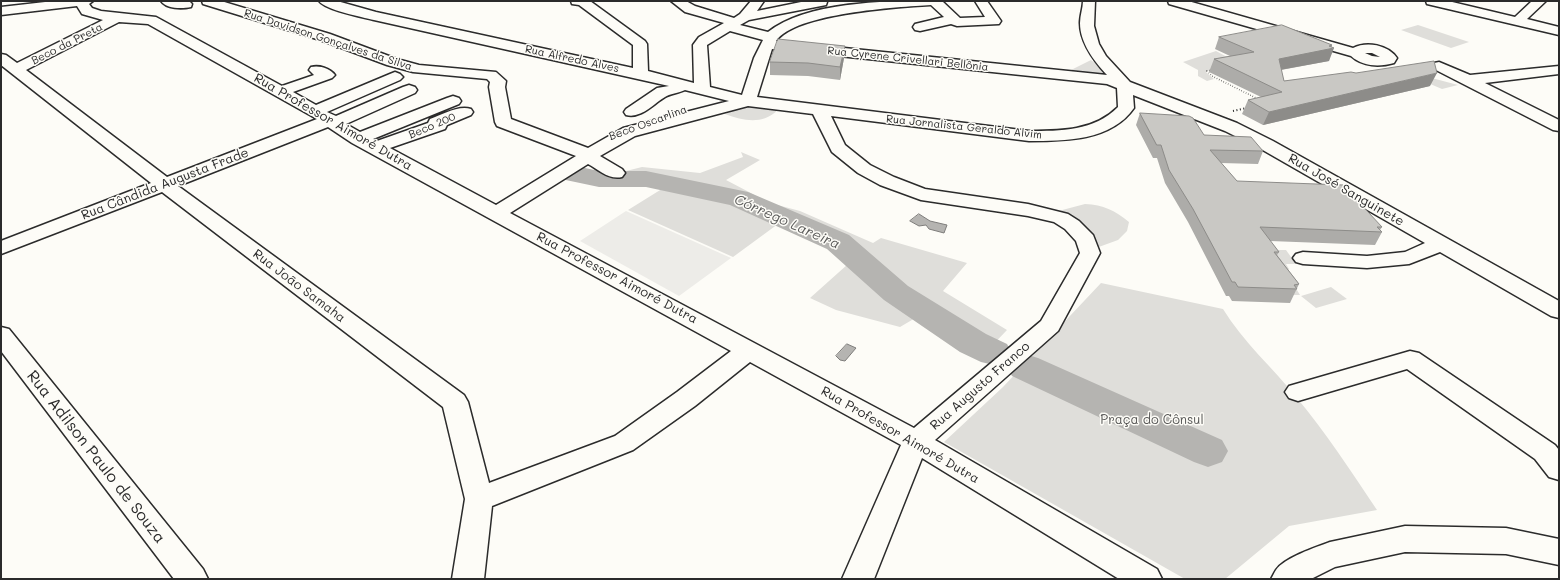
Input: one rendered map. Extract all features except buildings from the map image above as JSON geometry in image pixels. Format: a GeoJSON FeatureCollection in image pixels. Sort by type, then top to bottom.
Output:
{"type":"FeatureCollection","features":[{"type":"Feature","properties":{"kind":"street"},"geometry":{"type":"LineString","coordinates":[[1,11],[84,1]]}},
{"type":"Feature","properties":{"kind":"street","name":"Rua Professor Aimoré Dutra"},"geometry":{"type":"LineString","coordinates":[[84,1],[87,11],[117,18],[151,20],[496,213],[916,441],[1146,579]]}},
{"type":"Feature","properties":{"kind":"street"},"geometry":{"type":"LineString","coordinates":[[167,1],[170,3],[186,4]]}},
{"type":"Feature","properties":{"kind":"street","name":"Rua Davidson Gonçalves da Silva"},"geometry":{"type":"LineString","coordinates":[[208,1],[325,37],[392,62],[418,69],[492,75],[498,81],[497,87],[503,122],[584,153],[616,173]]}},
{"type":"Feature","properties":{"kind":"street","name":"Rua Alfredo Alves"},"geometry":{"type":"LineString","coordinates":[[325,1],[374,16],[640,74],[748,101],[820,111]]}},
{"type":"Feature","properties":{"kind":"street"},"geometry":{"type":"LineString","coordinates":[[581,1],[640,44],[640,74]]}},
{"type":"Feature","properties":{"kind":"street","name":"Rua Cyrene Crivellari Bellônia"},"geometry":{"type":"LineString","coordinates":[[677,1],[690,9],[736,22],[769,41],[1110,80],[1125,87]]}},
{"type":"Feature","properties":{"kind":"street"},"geometry":{"type":"LineString","coordinates":[[736,22],[758,1]]}},
{"type":"Feature","properties":{"kind":"street"},"geometry":{"type":"LineString","coordinates":[[708,92],[700,45],[704,40],[705,33],[736,22],[825,1]]}},
{"type":"Feature","properties":{"kind":"street"},"geometry":{"type":"LineString","coordinates":[[496,213],[584,153],[629,132],[748,101],[769,41],[774,34],[787,26],[809,18],[890,2],[933,1],[957,22],[994,21],[981,1]]}},
{"type":"Feature","properties":{"kind":"street"},"geometry":{"type":"LineString","coordinates":[[1089,1],[1090,9],[1086,24],[1088,39],[1083,57],[1125,87]]}},
{"type":"Feature","properties":{"kind":"street"},"geometry":{"type":"LineString","coordinates":[[1174,1],[1356,53]]}},
{"type":"Feature","properties":{"kind":"street"},"geometry":{"type":"LineString","coordinates":[[1211,1],[1223,10],[1218,14]]}},
{"type":"Feature","properties":{"kind":"street"},"geometry":{"type":"LineString","coordinates":[[1432,1],[1559,31]]}},
{"type":"Feature","properties":{"kind":"street"},"geometry":{"type":"LineString","coordinates":[[1518,21],[1540,1]]}},
{"type":"Feature","properties":{"kind":"street","name":"Beco da Preta"},"geometry":{"type":"LineString","coordinates":[[9,64],[117,18]]}},
{"type":"Feature","properties":{"kind":"street"},"geometry":{"type":"LineString","coordinates":[[920,27],[953,19]]}},
{"type":"Feature","properties":{"kind":"street","name":"Rua Cyrene Crivellari Bellônia"},"geometry":{"type":"LineString","coordinates":[[1049,74],[1083,57]]}},
{"type":"Feature","properties":{"kind":"street","name":"Rua João Samaha"},"geometry":{"type":"LineString","coordinates":[[9,64],[164,184],[455,402],[479,499],[468,579]]}},
{"type":"Feature","properties":{"kind":"street"},"geometry":{"type":"LineString","coordinates":[[1439,66],[1559,126]]}},
{"type":"Feature","properties":{"kind":"street"},"geometry":{"type":"LineString","coordinates":[[280,92],[327,75],[316,70]]}},
{"type":"Feature","properties":{"kind":"street"},"geometry":{"type":"LineString","coordinates":[[1469,80],[1556,72]]}},
{"type":"Feature","properties":{"kind":"street"},"geometry":{"type":"LineString","coordinates":[[344,129],[395,77]]}},
{"type":"Feature","properties":{"kind":"street"},"geometry":{"type":"LineString","coordinates":[[632,112],[663,91],[671,91],[683,85]]}},
{"type":"Feature","properties":{"kind":"street","name":"Rua Jornalista Geraldo Alvim"},"geometry":{"type":"LineString","coordinates":[[820,111],[1030,136],[1050,136],[1091,131],[1111,122],[1126,108],[1125,87]]}},
{"type":"Feature","properties":{"kind":"street","name":"Rua José Sanguinete"},"geometry":{"type":"LineString","coordinates":[[1125,87],[1207,117],[1267,145],[1559,311]]}},
{"type":"Feature","properties":{"kind":"street"},"geometry":{"type":"LineString","coordinates":[[344,129],[409,90]]}},
{"type":"Feature","properties":{"kind":"street","name":"Beco Oscarlina"},"geometry":{"type":"LineString","coordinates":[[584,153],[630,128],[694,106],[708,92]]}},
{"type":"Feature","properties":{"kind":"street"},"geometry":{"type":"LineString","coordinates":[[344,129],[446,96]]}},
{"type":"Feature","properties":{"kind":"street","name":"Rua Augusto Franco"},"geometry":{"type":"LineString","coordinates":[[820,111],[838,148],[864,169],[887,181],[921,194],[1043,212],[1061,218],[1072,225],[1086,239],[1090,253],[1050,326],[916,441],[858,579]]}},
{"type":"Feature","properties":{"kind":"street","name":"Beco 200"},"geometry":{"type":"LineString","coordinates":[[344,129],[439,125],[436,123],[465,112]]}},
{"type":"Feature","properties":{"kind":"street","name":"Rua Cândida Augusta Frade"},"geometry":{"type":"LineString","coordinates":[[1,248],[164,184],[344,129]]}},
{"type":"Feature","properties":{"kind":"street"},"geometry":{"type":"LineString","coordinates":[[1303,258],[1367,262],[1409,258],[1441,244]]}},
{"type":"Feature","properties":{"kind":"street","name":"Rua Adilson Paulo de Souza"},"geometry":{"type":"LineString","coordinates":[[1,336],[192,579]]}},
{"type":"Feature","properties":{"kind":"street"},"geometry":{"type":"LineString","coordinates":[[479,499],[624,443],[686,399],[749,350]]}},
{"type":"Feature","properties":{"kind":"street"},"geometry":{"type":"LineString","coordinates":[[1298,392],[1410,359],[1545,452],[1559,469]]}},
{"type":"Feature","properties":{"kind":"street"},"geometry":{"type":"LineString","coordinates":[[1287,579],[1300,570],[1330,555],[1405,539],[1506,541],[1559,552]]}},
{"type":"Feature","properties":{"kind":"path"},"geometry":{"type":"LineString","coordinates":[[1215,70],[1207,71],[1212,76],[1261,101]]}},
{"type":"Feature","properties":{"kind":"path"},"geometry":{"type":"LineString","coordinates":[[1207,117],[1252,107]]}},
{"type":"Feature","properties":{"kind":"shaded area"},"geometry":{"type":"Polygon","coordinates":[[[626,211],[731,258],[679,296],[580,241],[626,211]]]}},
{"type":"Feature","properties":{"kind":"shaded area"},"geometry":{"type":"Polygon","coordinates":[[[919,214],[930,221],[947,225],[944,233],[929,229],[926,225],[919,226],[910,221],[919,214]]]}},
{"type":"Feature","properties":{"kind":"shaded area"},"geometry":{"type":"Polygon","coordinates":[[[847,344],[856,348],[845,361],[840,360],[836,356],[847,344]]]}},
{"type":"Feature","properties":{"kind":"green space"},"geometry":{"type":"Polygon","coordinates":[[[1418,25],[1469,42],[1451,48],[1401,30],[1418,25]]]}},
{"type":"Feature","properties":{"kind":"green space"},"geometry":{"type":"Polygon","coordinates":[[[1216,51],[1240,64],[1207,71],[1206,72],[1214,79],[1207,81],[1198,76],[1198,70],[1183,62],[1216,51]]]}},
{"type":"Feature","properties":{"kind":"green space"},"geometry":{"type":"Polygon","coordinates":[[[1091,60],[1110,76],[1069,71],[1091,60]]]}},
{"type":"Feature","properties":{"kind":"green space"},"geometry":{"type":"Polygon","coordinates":[[[1413,73],[1458,85],[1442,89],[1409,75],[1413,73]]]}},
{"type":"Feature","properties":{"kind":"green space"},"geometry":{"type":"Polygon","coordinates":[[[749,105],[778,110],[772,115],[759,120],[746,120],[725,114],[749,105]]]}},
{"type":"Feature","properties":{"kind":"green space"},"geometry":{"type":"Polygon","coordinates":[[[741,152],[760,160],[726,180],[770,203],[800,211],[873,243],[881,238],[967,263],[943,291],[1007,330],[986,352],[917,317],[900,327],[836,310],[810,298],[857,256],[784,222],[778,224],[733,257],[628,210],[665,187],[623,183],[606,176],[642,167],[700,173],[743,157],[741,152]]]}},
{"type":"Feature","properties":{"kind":"green space"},"geometry":{"type":"Polygon","coordinates":[[[1085,204],[1103,207],[1118,214],[1129,222],[1127,231],[1118,240],[1096,248],[1051,213],[1085,204]]]}},
{"type":"Feature","properties":{"kind":"green space"},"geometry":{"type":"Polygon","coordinates":[[[1261,250],[1286,250],[1296,264],[1286,264],[1289,269],[1286,272],[1300,295],[1293,295],[1261,250]]]}},
{"type":"Feature","properties":{"kind":"green space","name":"Praça do Cônsul"},"geometry":{"type":"Polygon","coordinates":[[[1101,283],[1223,309],[1258,355],[1308,411],[1377,510],[1289,526],[1225,579],[1185,579],[944,442],[1003,387],[1101,283]]]}},
{"type":"Feature","properties":{"kind":"green space"},"geometry":{"type":"Polygon","coordinates":[[[1331,287],[1347,299],[1316,308],[1301,296],[1331,287]]]}},
{"type":"Feature","properties":{"kind":"waterway","name":"Córrego Lareira"},"geometry":{"type":"LineString","coordinates":[[571,173],[599,179],[646,179],[738,198],[838,242],[896,293],[973,343],[994,353]]}},
{"type":"Feature","properties":{"kind":"waterway","name":"Córrego Lareira"},"geometry":{"type":"LineString","coordinates":[[1025,367],[1208,451]]}}]}
